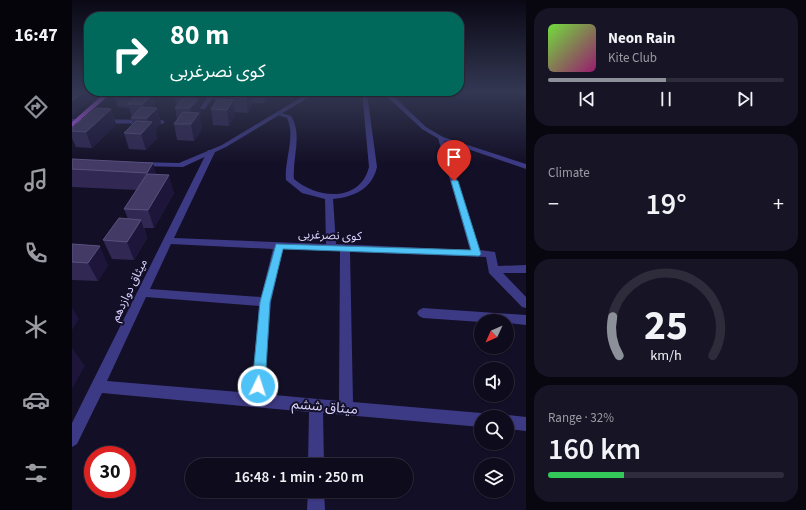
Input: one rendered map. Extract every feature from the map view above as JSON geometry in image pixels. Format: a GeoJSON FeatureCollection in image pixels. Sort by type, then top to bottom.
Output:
{"type":"FeatureCollection","features":[{"type":"Feature","properties":{"kind":"main road"},"geometry":{"type":"LineString","coordinates":[[74,122],[83,115]]}},
{"type":"Feature","properties":{"kind":"street"},"geometry":{"type":"LineString","coordinates":[[134,164],[180,165],[224,146],[277,115]]}},
{"type":"Feature","properties":{"kind":"street"},"geometry":{"type":"LineString","coordinates":[[281,115],[288,117],[292,121],[293,133],[289,170],[290,180],[302,190],[311,194],[329,197],[345,196],[362,187],[370,178],[373,167],[367,115]]}},
{"type":"Feature","properties":{"kind":"street"},"geometry":{"type":"LineString","coordinates":[[410,115],[424,128],[441,138],[526,167]]}},
{"type":"Feature","properties":{"kind":"street"},"geometry":{"type":"LineString","coordinates":[[74,122],[162,122]]}},
{"type":"Feature","properties":{"kind":"street"},"geometry":{"type":"LineString","coordinates":[[441,138],[476,254]]}},
{"type":"Feature","properties":{"kind":"street","name":"میثاق دوازدهم"},"geometry":{"type":"LineString","coordinates":[[72,439],[211,152]]}},
{"type":"Feature","properties":{"kind":"street"},"geometry":{"type":"LineString","coordinates":[[329,197],[331,248]]}},
{"type":"Feature","properties":{"kind":"street","name":"کوی نصرغربی"},"geometry":{"type":"LineString","coordinates":[[167,241],[491,254],[493,270]]}},
{"type":"Feature","properties":{"kind":"street"},"geometry":{"type":"LineString","coordinates":[[257,400],[265,302],[279,246]]}},
{"type":"Feature","properties":{"kind":"street"},"geometry":{"type":"LineString","coordinates":[[345,248],[346,408]]}},
{"type":"Feature","properties":{"kind":"street"},"geometry":{"type":"LineString","coordinates":[[493,270],[526,269]]}},
{"type":"Feature","properties":{"kind":"street"},"geometry":{"type":"LineString","coordinates":[[493,270],[526,304]]}},
{"type":"Feature","properties":{"kind":"street"},"geometry":{"type":"LineString","coordinates":[[142,293],[265,302]]}},
{"type":"Feature","properties":{"kind":"street"},"geometry":{"type":"LineString","coordinates":[[423,313],[526,320]]}},
{"type":"Feature","properties":{"kind":"street","name":"میثاق ششم"},"geometry":{"type":"LineString","coordinates":[[98,386],[474,419]]}},
{"type":"Feature","properties":{"kind":"street"},"geometry":{"type":"LineString","coordinates":[[316,405],[316,458]]}},
{"type":"Feature","properties":{"kind":"street"},"geometry":{"type":"LineString","coordinates":[[514,423],[526,424]]}},
{"type":"Feature","properties":{"kind":"street"},"geometry":{"type":"LineString","coordinates":[[316,498],[316,510]]}},
{"type":"Feature","properties":{"kind":"building"},"geometry":{"type":"Polygon","coordinates":[[[88,115],[105,115],[86,132],[72,131],[72,128],[88,115]]]}},
{"type":"Feature","properties":{"kind":"building"},"geometry":{"type":"Polygon","coordinates":[[[134,115],[150,115],[147,118],[131,118],[134,115]]]}},
{"type":"Feature","properties":{"kind":"building"},"geometry":{"type":"Polygon","coordinates":[[[181,115],[198,115],[191,124],[174,124],[181,115]]]}},
{"type":"Feature","properties":{"kind":"building"},"geometry":{"type":"Polygon","coordinates":[[[136,121],[152,122],[141,134],[124,133],[136,121]]]}},
{"type":"Feature","properties":{"kind":"building"},"geometry":{"type":"Polygon","coordinates":[[[72,159],[153,163],[147,173],[72,169],[72,159]]]}},
{"type":"Feature","properties":{"kind":"building"},"geometry":{"type":"Polygon","coordinates":[[[147,174],[169,175],[148,210],[124,209],[147,174]]]}},
{"type":"Feature","properties":{"kind":"building"},"geometry":{"type":"Polygon","coordinates":[[[119,218],[141,220],[127,242],[103,240],[119,218]]]}},
{"type":"Feature","properties":{"kind":"building"},"geometry":{"type":"Polygon","coordinates":[[[72,244],[100,246],[88,263],[72,262],[72,244]]]}},
{"type":"Feature","properties":{"kind":"route"},"geometry":{"type":"LineString","coordinates":[[258,386],[265,302],[279,246],[476,254],[454,181]]}}]}
